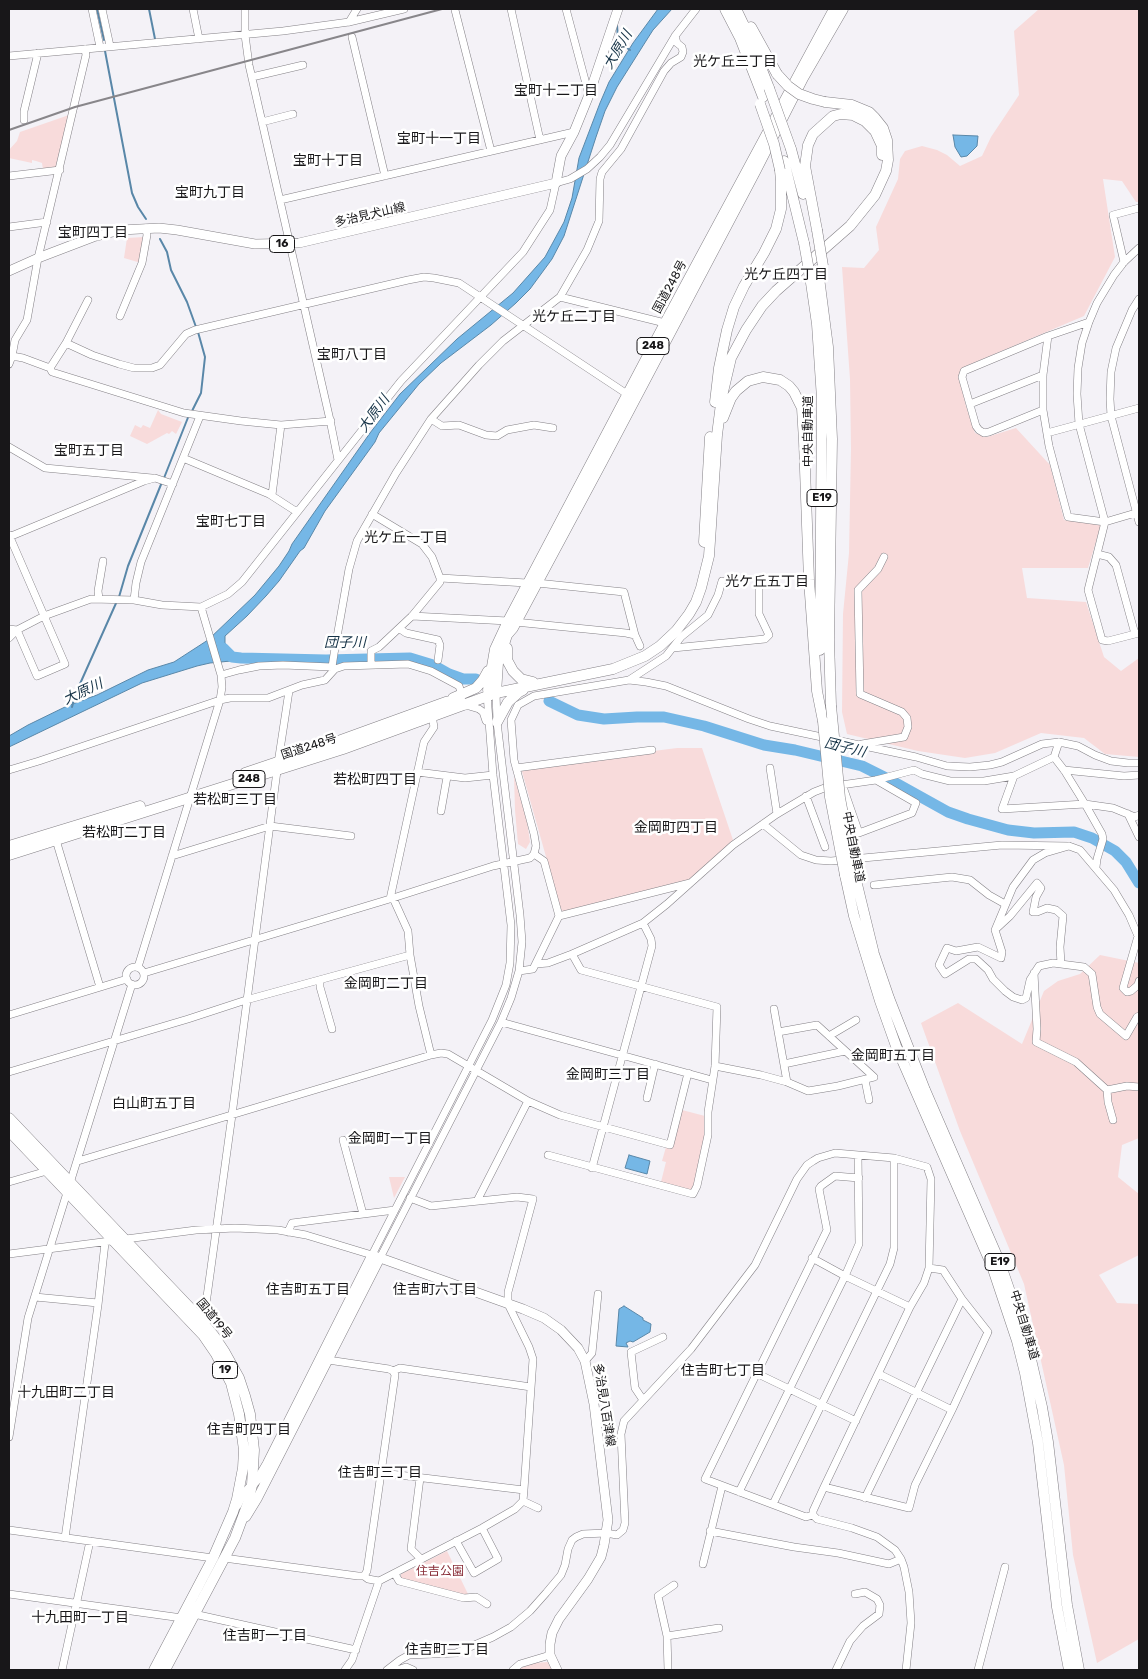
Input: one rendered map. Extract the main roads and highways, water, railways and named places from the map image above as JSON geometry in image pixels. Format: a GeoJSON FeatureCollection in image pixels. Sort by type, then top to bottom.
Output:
{"type":"FeatureCollection","features":[{"type":"Feature","properties":{"kind":"highway"},"geometry":{"type":"LineString","coordinates":[[493,725],[512,696],[530,688],[533,684],[618,663],[639,655],[664,637],[686,611],[694,597],[703,566],[706,487],[711,429],[722,349],[734,307],[776,229],[782,181],[782,165],[762,101],[740,51],[740,38],[725,9]]}},
{"type":"Feature","properties":{"kind":"highway","name":"中央自動車道"},"geometry":{"type":"LineString","coordinates":[[736,9],[748,34],[791,149],[814,233],[822,399],[820,630],[822,721],[830,797],[849,873],[889,998],[924,1090],[1000,1262],[1026,1338],[1048,1442],[1070,1624],[1079,1670]]}},
{"type":"Feature","properties":{"kind":"highway"},"geometry":{"type":"LineString","coordinates":[[492,691],[613,669],[632,662],[660,646],[676,631],[689,614],[696,602],[709,556],[717,435],[722,396],[731,358],[762,306],[776,291],[850,226],[875,195],[886,171],[887,140],[883,128],[875,118],[869,112],[852,105],[813,99],[799,94],[788,86],[777,74],[741,9]]}},
{"type":"Feature","properties":{"kind":"highway","name":"国道248号"},"geometry":{"type":"LineString","coordinates":[[631,397],[665,323],[834,9]]}},
{"type":"Feature","properties":{"kind":"highway","name":"国道248号"},"geometry":{"type":"LineString","coordinates":[[492,691],[507,635],[532,583],[631,397],[755,172],[803,78],[843,9]]}},
{"type":"Feature","properties":{"kind":"highway"},"geometry":{"type":"LineString","coordinates":[[716,393],[726,356],[741,326],[754,306],[772,285],[839,228],[874,186],[881,170],[882,146],[880,138],[872,126],[853,115],[833,116],[813,134],[808,145],[806,166],[814,233]]}},
{"type":"Feature","properties":{"kind":"highway","name":"中央自動車道"},"geometry":{"type":"LineString","coordinates":[[782,165],[804,243],[817,271],[825,318],[832,438],[829,640],[831,706],[854,916],[880,1002],[896,1046],[992,1266],[1017,1340],[1026,1373],[1038,1443],[1057,1607],[1069,1670]]}},
{"type":"Feature","properties":{"kind":"highway"},"geometry":{"type":"LineString","coordinates":[[716,463],[725,411],[736,391],[748,381],[763,377],[780,380],[789,386],[798,400],[803,421],[808,580],[817,692],[822,721]]}},
{"type":"Feature","properties":{"kind":"highway"},"geometry":{"type":"LineString","coordinates":[[512,623],[507,660],[517,676],[533,684]]}},
{"type":"Feature","properties":{"kind":"highway","name":"国道248号"},"geometry":{"type":"LineString","coordinates":[[492,691],[495,649],[512,623]]}},
{"type":"Feature","properties":{"kind":"highway","name":"248"},"geometry":{"type":"LineString","coordinates":[[446,702],[476,688],[489,668],[492,653],[495,649]]}},
{"type":"Feature","properties":{"kind":"highway","name":"国道248号"},"geometry":{"type":"LineString","coordinates":[[277,767],[446,702],[492,691]]}},
{"type":"Feature","properties":{"kind":"highway","name":"国道248号"},"geometry":{"type":"LineString","coordinates":[[9,846],[343,749],[432,716],[492,691]]}},
{"type":"Feature","properties":{"kind":"highway","name":"国道248号"},"geometry":{"type":"LineString","coordinates":[[9,855],[192,793]]}},
{"type":"Feature","properties":{"kind":"highway","name":"国道19号"},"geometry":{"type":"LineString","coordinates":[[9,1118],[69,1187],[110,1242],[203,1335],[216,1354],[231,1383],[239,1414],[244,1450],[240,1486],[233,1512],[213,1558],[154,1670]]}},
{"type":"Feature","properties":{"kind":"highway","name":"国道19号"},"geometry":{"type":"LineString","coordinates":[[9,1131],[47,1171],[69,1187],[126,1240],[202,1321],[224,1352],[239,1378],[245,1396],[253,1433],[254,1450],[252,1485],[248,1503],[241,1524],[165,1670]]}},
{"type":"Feature","properties":{"kind":"highway"},"geometry":{"type":"LineString","coordinates":[[1062,1561],[1071,1612],[1086,1670]]}},
{"type":"Feature","properties":{"kind":"main road","name":"多治見犬山線"},"geometry":{"type":"LineString","coordinates":[[9,271],[93,237],[121,230],[146,228],[177,230],[255,244],[289,244],[321,239],[556,183],[561,156],[574,132],[589,95],[618,9]]}},
{"type":"Feature","properties":{"kind":"main road"},"geometry":{"type":"LineString","coordinates":[[233,1512],[240,1499],[260,1476],[267,1464],[376,1257]]}},
{"type":"Feature","properties":{"kind":"main road"},"geometry":{"type":"LineString","coordinates":[[241,1524],[257,1499],[328,1360],[376,1257]]}},
{"type":"Feature","properties":{"kind":"main road","name":"多治見八百津線"},"geometry":{"type":"LineString","coordinates":[[376,1257],[544,1318],[561,1330],[578,1348],[585,1361],[594,1404],[608,1520],[601,1557],[588,1579],[559,1619],[552,1633],[550,1655],[557,1670]]}},
{"type":"Feature","properties":{"kind":"water"},"geometry":{"type":"Polygon","coordinates":[[[658,9],[672,9],[653,30],[617,87],[605,111],[564,236],[552,259],[530,289],[516,303],[491,325],[441,363],[419,384],[379,433],[375,442],[325,511],[304,548],[279,581],[247,616],[225,636],[225,643],[233,652],[231,661],[197,666],[142,683],[9,747],[9,736],[28,725],[148,670],[174,662],[208,640],[255,595],[279,566],[292,544],[370,433],[400,394],[457,339],[513,293],[545,257],[564,222],[572,198],[579,158],[609,82],[633,43],[658,9]]]}},
{"type":"Feature","properties":{"kind":"water"},"geometry":{"type":"Polygon","coordinates":[[[953,135],[978,136],[977,146],[967,156],[961,157],[955,147],[953,135]]]}},
{"type":"Feature","properties":{"kind":"water"},"geometry":{"type":"Polygon","coordinates":[[[629,1155],[650,1161],[647,1174],[625,1168],[629,1155]]]}},
{"type":"Feature","properties":{"kind":"water"},"geometry":{"type":"Polygon","coordinates":[[[624,1306],[651,1324],[650,1332],[633,1342],[626,1343],[628,1347],[616,1346],[619,1309],[624,1306]]]}},
{"type":"Feature","properties":{"kind":"waterway"},"geometry":{"type":"LineString","coordinates":[[97,9],[104,40]]}},
{"type":"Feature","properties":{"kind":"waterway"},"geometry":{"type":"LineString","coordinates":[[149,9],[155,39]]}},
{"type":"Feature","properties":{"kind":"waterway","name":"大原川"},"geometry":{"type":"LineString","coordinates":[[617,25],[618,39],[622,45],[630,50]]}},
{"type":"Feature","properties":{"kind":"waterway"},"geometry":{"type":"LineString","coordinates":[[105,51],[132,193],[146,219]]}},
{"type":"Feature","properties":{"kind":"waterway"},"geometry":{"type":"LineString","coordinates":[[160,239],[167,252],[171,270],[187,302],[196,327]]}},
{"type":"Feature","properties":{"kind":"waterway"},"geometry":{"type":"LineString","coordinates":[[192,411],[201,393],[205,357],[198,332]]}},
{"type":"Feature","properties":{"kind":"waterway"},"geometry":{"type":"LineString","coordinates":[[164,478],[189,415]]}},
{"type":"Feature","properties":{"kind":"waterway"},"geometry":{"type":"LineString","coordinates":[[119,597],[128,566],[162,482]]}},
{"type":"Feature","properties":{"kind":"waterway","name":"大原川"},"geometry":{"type":"LineString","coordinates":[[72,707],[75,695],[117,601]]}},
{"type":"Feature","properties":{"kind":"waterway","name":"団子川"},"geometry":{"type":"LineString","coordinates":[[223,648],[232,657],[241,658],[326,660],[410,658],[433,665],[463,679],[476,679]]}},
{"type":"Feature","properties":{"kind":"waterway","name":"団子川"},"geometry":{"type":"LineString","coordinates":[[549,701],[578,715],[604,719],[664,717],[704,726],[764,745],[795,750],[862,766],[948,812],[968,819],[1008,830],[1034,833],[1074,832],[1092,838],[1115,851],[1126,862],[1139,883]]}},
{"type":"Feature","properties":{"kind":"railway"},"geometry":{"type":"LineString","coordinates":[[9,130],[75,107],[442,9]]}},
{"type":"Feature","properties":{"kind":"district","name":"光ケ丘三丁目"},"geometry":{"type":"Point","coordinates":[735,62]}},
{"type":"Feature","properties":{"kind":"district","name":"宝町十二丁目"},"geometry":{"type":"Point","coordinates":[556,91]}},
{"type":"Feature","properties":{"kind":"district","name":"宝町十一丁目"},"geometry":{"type":"Point","coordinates":[439,139]}},
{"type":"Feature","properties":{"kind":"district","name":"宝町十丁目"},"geometry":{"type":"Point","coordinates":[328,161]}},
{"type":"Feature","properties":{"kind":"district","name":"宝町九丁目"},"geometry":{"type":"Point","coordinates":[210,193]}},
{"type":"Feature","properties":{"kind":"district","name":"宝町四丁目"},"geometry":{"type":"Point","coordinates":[93,233]}},
{"type":"Feature","properties":{"kind":"district","name":"光ケ丘四丁目"},"geometry":{"type":"Point","coordinates":[786,275]}},
{"type":"Feature","properties":{"kind":"district","name":"光ケ丘二丁目"},"geometry":{"type":"Point","coordinates":[574,317]}},
{"type":"Feature","properties":{"kind":"district","name":"宝町八丁目"},"geometry":{"type":"Point","coordinates":[352,355]}},
{"type":"Feature","properties":{"kind":"district","name":"宝町五丁目"},"geometry":{"type":"Point","coordinates":[89,451]}},
{"type":"Feature","properties":{"kind":"district","name":"宝町七丁目"},"geometry":{"type":"Point","coordinates":[231,522]}},
{"type":"Feature","properties":{"kind":"district","name":"光ケ丘一丁目"},"geometry":{"type":"Point","coordinates":[406,538]}},
{"type":"Feature","properties":{"kind":"district","name":"光ケ丘五丁目"},"geometry":{"type":"Point","coordinates":[767,582]}},
{"type":"Feature","properties":{"kind":"district","name":"若松町四丁目"},"geometry":{"type":"Point","coordinates":[375,780]}},
{"type":"Feature","properties":{"kind":"district","name":"若松町三丁目"},"geometry":{"type":"Point","coordinates":[235,800]}},
{"type":"Feature","properties":{"kind":"district","name":"金岡町四丁目"},"geometry":{"type":"Point","coordinates":[676,828]}},
{"type":"Feature","properties":{"kind":"district","name":"若松町二丁目"},"geometry":{"type":"Point","coordinates":[124,833]}},
{"type":"Feature","properties":{"kind":"district","name":"金岡町二丁目"},"geometry":{"type":"Point","coordinates":[386,984]}},
{"type":"Feature","properties":{"kind":"district","name":"金岡町五丁目"},"geometry":{"type":"Point","coordinates":[893,1056]}},
{"type":"Feature","properties":{"kind":"district","name":"金岡町三丁目"},"geometry":{"type":"Point","coordinates":[608,1075]}},
{"type":"Feature","properties":{"kind":"district","name":"白山町五丁目"},"geometry":{"type":"Point","coordinates":[154,1104]}},
{"type":"Feature","properties":{"kind":"district","name":"金岡町一丁目"},"geometry":{"type":"Point","coordinates":[390,1139]}},
{"type":"Feature","properties":{"kind":"district","name":"住吉町五丁目"},"geometry":{"type":"Point","coordinates":[308,1290]}},
{"type":"Feature","properties":{"kind":"district","name":"住吉町六丁目"},"geometry":{"type":"Point","coordinates":[435,1290]}},
{"type":"Feature","properties":{"kind":"district","name":"住吉町七丁目"},"geometry":{"type":"Point","coordinates":[723,1371]}},
{"type":"Feature","properties":{"kind":"district","name":"十九田町二丁目"},"geometry":{"type":"Point","coordinates":[66,1393]}},
{"type":"Feature","properties":{"kind":"district","name":"住吉町四丁目"},"geometry":{"type":"Point","coordinates":[249,1430]}},
{"type":"Feature","properties":{"kind":"district","name":"住吉町三丁目"},"geometry":{"type":"Point","coordinates":[380,1473]}},
{"type":"Feature","properties":{"kind":"district","name":"十九田町一丁目"},"geometry":{"type":"Point","coordinates":[80,1618]}},
{"type":"Feature","properties":{"kind":"district","name":"住吉町一丁目"},"geometry":{"type":"Point","coordinates":[265,1636]}},
{"type":"Feature","properties":{"kind":"district","name":"住吉町二丁目"},"geometry":{"type":"Point","coordinates":[447,1650]}},
{"type":"Feature","properties":{"kind":"park label","name":"住吉公園"},"geometry":{"type":"Point","coordinates":[440,1572]}}]}
